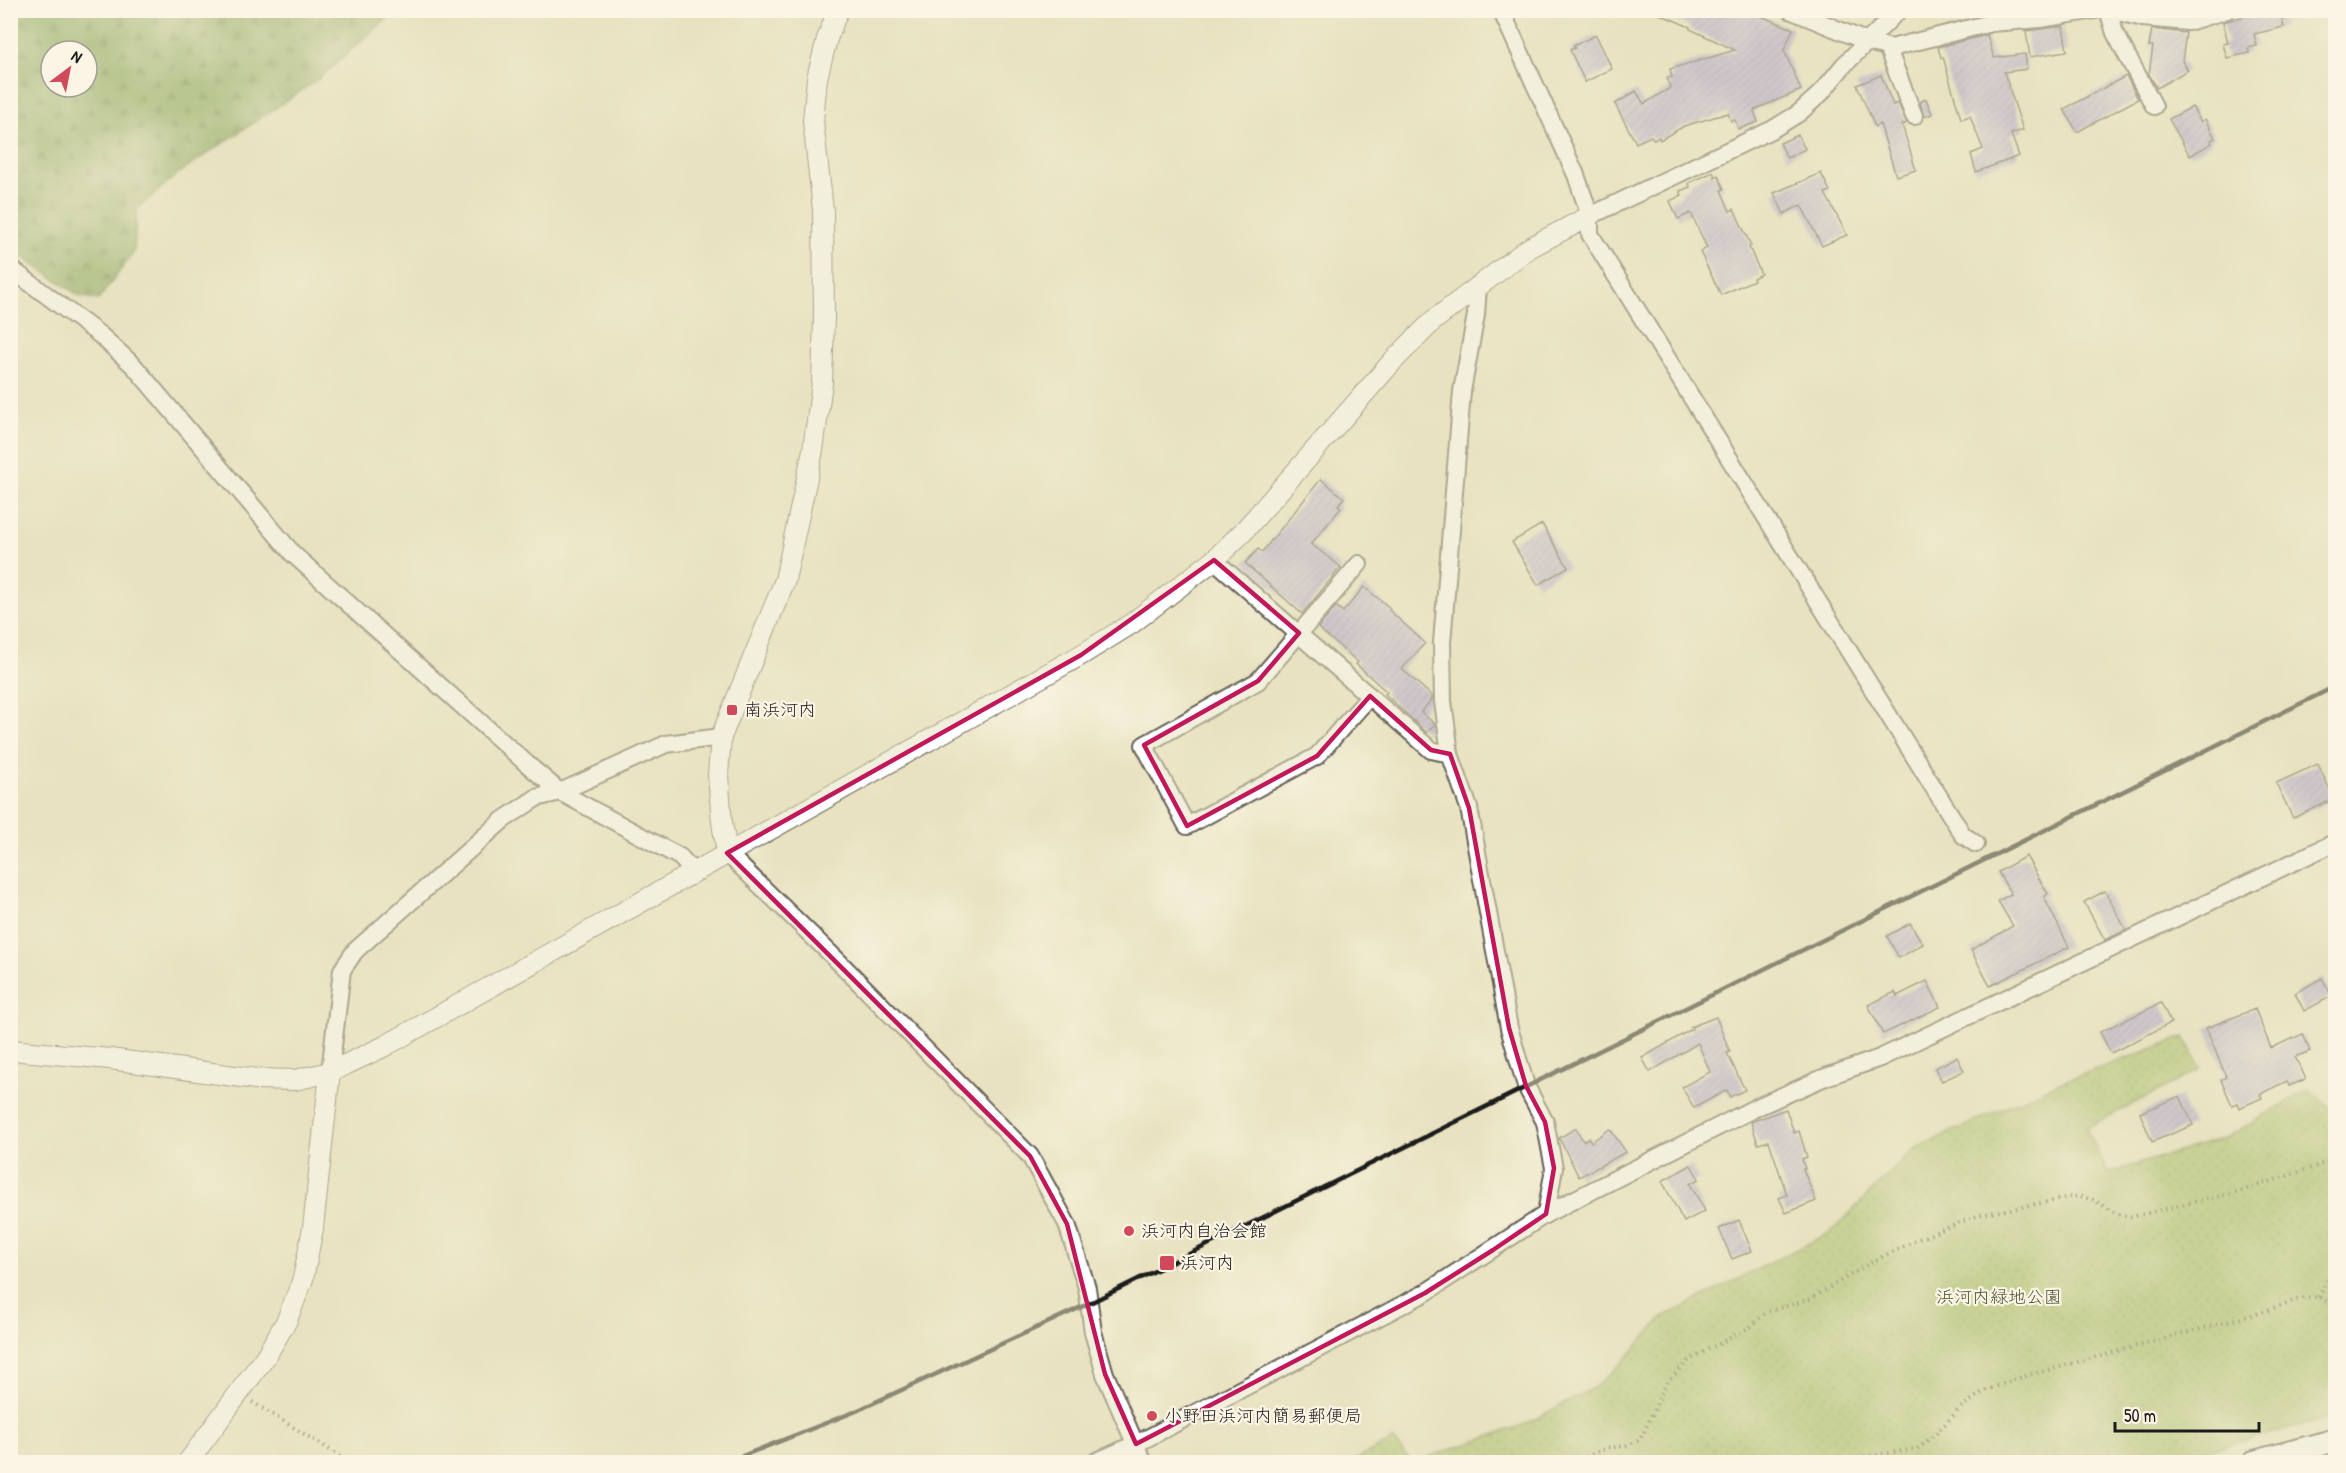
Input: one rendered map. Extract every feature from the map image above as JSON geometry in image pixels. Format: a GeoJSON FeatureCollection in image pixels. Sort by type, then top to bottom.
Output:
{"type":"FeatureCollection","features":[{"type":"Feature","properties":{"kind":"main road"},"geometry":{"type":"LineString","coordinates":[[2254,1462],[2336,1440]]}},
{"type":"Feature","properties":{"kind":"street"},"geometry":{"type":"LineString","coordinates":[[838,10],[827,39],[817,78],[813,121],[823,210],[822,383],[813,450],[785,580],[721,737],[718,775],[727,853],[839,962],[1030,1156],[1067,1224],[1087,1288],[1093,1332],[1105,1374],[1143,1462]]}},
{"type":"Feature","properties":{"kind":"street"},"geometry":{"type":"LineString","coordinates":[[1501,10],[1576,175],[1590,216],[1590,234],[1963,836],[1976,844]]}},
{"type":"Feature","properties":{"kind":"street"},"geometry":{"type":"LineString","coordinates":[[1790,10],[1868,42],[1891,48],[1991,23],[2040,19],[2096,10]]}},
{"type":"Feature","properties":{"kind":"street"},"geometry":{"type":"LineString","coordinates":[[10,1050],[110,1059],[256,1079],[295,1080],[330,1072],[385,1046],[1081,655],[1140,618],[1215,560],[1243,532],[1392,362],[1434,320],[1529,248],[1590,216],[1773,129],[1799,113],[1899,10]]}},
{"type":"Feature","properties":{"kind":"street"},"geometry":{"type":"LineString","coordinates":[[2154,106],[2115,33],[2109,10],[2143,18],[2188,22],[2227,10]]}},
{"type":"Feature","properties":{"kind":"street"},"geometry":{"type":"LineString","coordinates":[[1891,48],[1889,52],[1914,116]]}},
{"type":"Feature","properties":{"kind":"street"},"geometry":{"type":"LineString","coordinates":[[10,268],[100,335],[134,366],[293,554],[560,792],[680,857],[694,872]]}},
{"type":"Feature","properties":{"kind":"street"},"geometry":{"type":"LineString","coordinates":[[1478,285],[1476,315],[1462,391],[1442,643],[1443,701],[1450,754],[1468,808],[1509,1028],[1526,1086],[1545,1122],[1552,1156],[1554,1168],[1546,1214]]}},
{"type":"Feature","properties":{"kind":"street"},"geometry":{"type":"LineString","coordinates":[[1215,560],[1431,750],[1450,754]]}},
{"type":"Feature","properties":{"kind":"street"},"geometry":{"type":"LineString","coordinates":[[1359,564],[1258,681],[1144,745],[1187,826],[1317,756],[1370,696]]}},
{"type":"Feature","properties":{"kind":"street"},"geometry":{"type":"LineString","coordinates":[[189,1462],[266,1356],[287,1320],[303,1279],[314,1228],[342,970],[355,951],[503,820],[536,798],[560,792],[666,744],[721,737]]}},
{"type":"Feature","properties":{"kind":"street"},"geometry":{"type":"LineString","coordinates":[[1095,1462],[1136,1444],[1425,1293],[1546,1214],[1757,1107],[1823,1078],[1880,1058],[2336,842]]}},
{"type":"Feature","properties":{"kind":"path"},"geometry":{"type":"LineString","coordinates":[[1575,1462],[1606,1448],[1625,1446],[1641,1440],[1672,1374],[1689,1360],[1750,1327],[1767,1312],[1811,1299],[1870,1263],[1921,1238],[1979,1215],[2078,1196],[2094,1200],[2117,1214],[2131,1217],[2241,1191],[2332,1161],[2336,1162]]}},
{"type":"Feature","properties":{"kind":"path"},"geometry":{"type":"LineString","coordinates":[[2318,1297],[2336,1268]]}},
{"type":"Feature","properties":{"kind":"path"},"geometry":{"type":"LineString","coordinates":[[1847,1462],[1861,1457],[1917,1449],[1936,1434],[1960,1408],[1984,1391],[2022,1377],[2256,1314],[2302,1298],[2318,1297],[2336,1306]]}},
{"type":"Feature","properties":{"kind":"path"},"geometry":{"type":"LineString","coordinates":[[239,1394],[350,1462]]}},
{"type":"Feature","properties":{"kind":"highlighted area"},"geometry":{"type":"Polygon","coordinates":[[[1214,560],[1299,633],[1258,681],[1144,745],[1187,826],[1317,756],[1370,696],[1431,750],[1450,754],[1469,808],[1509,1028],[1526,1086],[1545,1122],[1554,1168],[1546,1214],[1493,1250],[1425,1293],[1136,1444],[1105,1374],[1067,1224],[1030,1156],[727,853],[1081,655],[1214,560]]]}},
{"type":"Feature","properties":{"kind":"green space"},"geometry":{"type":"Polygon","coordinates":[[[11,10],[396,10],[316,81],[180,172],[137,209],[134,252],[98,300],[80,296],[11,249],[11,10]]]}},
{"type":"Feature","properties":{"kind":"green space","name":"浜河内緑地公園"},"geometry":{"type":"Polygon","coordinates":[[[2184,1037],[2201,1069],[2086,1128],[2108,1173],[2227,1137],[2309,1089],[2335,1111],[2335,1416],[2166,1462],[1413,1462],[1526,1424],[1595,1387],[1622,1363],[1663,1317],[1831,1232],[1914,1149],[2059,1083],[2184,1037]]]}},
{"type":"Feature","properties":{"kind":"green space"},"geometry":{"type":"Polygon","coordinates":[[[1393,1440],[1411,1462],[1351,1462],[1393,1440]]]}},
{"type":"Feature","properties":{"kind":"building"},"geometry":{"type":"Polygon","coordinates":[[[1650,10],[1746,10],[1793,29],[1784,50],[1801,90],[1756,109],[1754,111],[1758,122],[1738,129],[1735,120],[1731,121],[1728,113],[1684,126],[1660,140],[1659,137],[1654,140],[1651,136],[1636,143],[1615,104],[1636,91],[1644,104],[1670,88],[1667,78],[1672,77],[1670,69],[1735,50],[1650,10]]]}},
{"type":"Feature","properties":{"kind":"building"},"geometry":{"type":"Polygon","coordinates":[[[2268,10],[2280,10],[2284,27],[2254,34],[2257,46],[2248,48],[2249,53],[2227,58],[2223,44],[2228,43],[2223,22],[2268,10]]]}},
{"type":"Feature","properties":{"kind":"building"},"geometry":{"type":"Polygon","coordinates":[[[2063,26],[2067,51],[2030,57],[2026,31],[2063,26]]]}},
{"type":"Feature","properties":{"kind":"building"},"geometry":{"type":"Polygon","coordinates":[[[2152,29],[2186,33],[2182,61],[2188,70],[2157,88],[2149,74],[2153,46],[2149,46],[2152,29]]]}},
{"type":"Feature","properties":{"kind":"building"},"geometry":{"type":"Polygon","coordinates":[[[1596,35],[1612,69],[1585,82],[1570,50],[1575,48],[1573,46],[1596,35]]]}},
{"type":"Feature","properties":{"kind":"building"},"geometry":{"type":"Polygon","coordinates":[[[1987,35],[1994,58],[2025,54],[2027,69],[2004,72],[2023,130],[2011,134],[2019,156],[1976,172],[1971,154],[1983,149],[1970,116],[1961,119],[1938,47],[1987,35]]]}},
{"type":"Feature","properties":{"kind":"building"},"geometry":{"type":"Polygon","coordinates":[[[1881,75],[1893,105],[1898,103],[1907,123],[1902,125],[1916,170],[1896,176],[1880,124],[1875,127],[1857,85],[1881,75]]]}},
{"type":"Feature","properties":{"kind":"building"},"geometry":{"type":"Polygon","coordinates":[[[2126,76],[2138,99],[2077,132],[2064,109],[2126,76]]]}},
{"type":"Feature","properties":{"kind":"building"},"geometry":{"type":"Polygon","coordinates":[[[1926,99],[1932,114],[1924,117],[1920,102],[1926,99]]]}},
{"type":"Feature","properties":{"kind":"building"},"geometry":{"type":"Polygon","coordinates":[[[2192,107],[2201,122],[2205,119],[2215,138],[2211,140],[2212,143],[2190,156],[2169,119],[2192,107]]]}},
{"type":"Feature","properties":{"kind":"building"},"geometry":{"type":"Polygon","coordinates":[[[1798,135],[1805,149],[1787,158],[1780,143],[1798,135]]]}},
{"type":"Feature","properties":{"kind":"building"},"geometry":{"type":"Polygon","coordinates":[[[1713,172],[1715,177],[1718,175],[1724,189],[1721,190],[1730,211],[1734,209],[1761,274],[1753,278],[1754,280],[1721,295],[1700,252],[1707,248],[1691,213],[1678,219],[1670,201],[1682,195],[1680,191],[1690,187],[1689,183],[1713,172]]]}},
{"type":"Feature","properties":{"kind":"building"},"geometry":{"type":"Polygon","coordinates":[[[1821,173],[1830,191],[1825,193],[1847,235],[1822,246],[1801,205],[1784,214],[1774,193],[1821,173]]]}},
{"type":"Feature","properties":{"kind":"building"},"geometry":{"type":"Polygon","coordinates":[[[1321,479],[1344,498],[1338,505],[1341,508],[1311,544],[1341,567],[1302,614],[1245,563],[1258,549],[1262,552],[1321,479]]]}},
{"type":"Feature","properties":{"kind":"building"},"geometry":{"type":"Polygon","coordinates":[[[1542,524],[1568,567],[1538,585],[1512,542],[1542,524]]]}},
{"type":"Feature","properties":{"kind":"building"},"geometry":{"type":"Polygon","coordinates":[[[1364,587],[1390,608],[1389,610],[1425,643],[1402,669],[1432,696],[1421,712],[1435,724],[1427,733],[1385,694],[1387,692],[1356,664],[1358,662],[1318,628],[1336,606],[1343,612],[1364,587]]]}},
{"type":"Feature","properties":{"kind":"building"},"geometry":{"type":"Polygon","coordinates":[[[2318,764],[2334,799],[2293,818],[2276,783],[2318,764]]]}},
{"type":"Feature","properties":{"kind":"building"},"geometry":{"type":"Polygon","coordinates":[[[2026,856],[2048,894],[2044,897],[2069,947],[1990,986],[1971,950],[2013,926],[1998,901],[2011,894],[1998,872],[2026,856]]]}},
{"type":"Feature","properties":{"kind":"building"},"geometry":{"type":"Polygon","coordinates":[[[2105,891],[2126,930],[2105,940],[2084,902],[2105,891]]]}},
{"type":"Feature","properties":{"kind":"building"},"geometry":{"type":"Polygon","coordinates":[[[1910,923],[1923,944],[1899,958],[1887,936],[1910,923]]]}},
{"type":"Feature","properties":{"kind":"building"},"geometry":{"type":"Polygon","coordinates":[[[2322,978],[2332,996],[2304,1011],[2295,993],[2322,978]]]}},
{"type":"Feature","properties":{"kind":"building"},"geometry":{"type":"Polygon","coordinates":[[[1927,981],[1940,1007],[1883,1034],[1868,1005],[1895,992],[1897,996],[1927,981]]]}},
{"type":"Feature","properties":{"kind":"building"},"geometry":{"type":"Polygon","coordinates":[[[2161,1003],[2171,1023],[2111,1053],[2100,1032],[2161,1003]]]}},
{"type":"Feature","properties":{"kind":"building"},"geometry":{"type":"Polygon","coordinates":[[[2255,1009],[2271,1048],[2303,1034],[2310,1051],[2295,1057],[2306,1079],[2289,1086],[2287,1081],[2260,1094],[2262,1098],[2239,1108],[2237,1103],[2232,1105],[2221,1080],[2226,1077],[2206,1028],[2255,1009]]]}},
{"type":"Feature","properties":{"kind":"building"},"geometry":{"type":"Polygon","coordinates":[[[1716,1017],[1730,1052],[1727,1053],[1745,1090],[1730,1097],[1727,1090],[1694,1108],[1682,1087],[1710,1072],[1698,1043],[1650,1072],[1642,1058],[1692,1029],[1691,1027],[1716,1017]]]}},
{"type":"Feature","properties":{"kind":"building"},"geometry":{"type":"Polygon","coordinates":[[[1957,1057],[1964,1071],[1942,1081],[1935,1068],[1957,1057]]]}},
{"type":"Feature","properties":{"kind":"building"},"geometry":{"type":"Polygon","coordinates":[[[2180,1096],[2193,1125],[2152,1142],[2140,1113],[2180,1096]]]}},
{"type":"Feature","properties":{"kind":"building"},"geometry":{"type":"Polygon","coordinates":[[[1786,1109],[1794,1133],[1799,1131],[1807,1157],[1802,1159],[1805,1169],[1803,1169],[1816,1201],[1786,1213],[1779,1198],[1787,1195],[1769,1141],[1758,1144],[1751,1122],[1786,1109]]]}},
{"type":"Feature","properties":{"kind":"building"},"geometry":{"type":"Polygon","coordinates":[[[1576,1128],[1583,1141],[1589,1138],[1591,1142],[1610,1129],[1626,1152],[1579,1177],[1559,1138],[1576,1128]]]}},
{"type":"Feature","properties":{"kind":"building"},"geometry":{"type":"Polygon","coordinates":[[[1691,1165],[1699,1179],[1690,1184],[1705,1211],[1684,1222],[1662,1181],[1691,1165]]]}},
{"type":"Feature","properties":{"kind":"building"},"geometry":{"type":"Polygon","coordinates":[[[1739,1220],[1752,1251],[1732,1259],[1719,1229],[1739,1220]]]}},
{"type":"Feature","properties":{"kind":"railway"},"geometry":{"type":"LineString","coordinates":[[727,1462],[854,1412],[1090,1303],[2336,686]]}},
{"type":"Feature","properties":{"kind":"place","name":"南浜河内"},"geometry":{"type":"Point","coordinates":[732,710]}},
{"type":"Feature","properties":{"kind":"place","name":"浜河内自治会館"},"geometry":{"type":"Point","coordinates":[1129,1231]}},
{"type":"Feature","properties":{"kind":"place","name":"浜河内"},"geometry":{"type":"Point","coordinates":[1167,1263]}},
{"type":"Feature","properties":{"kind":"place","name":"小野田浜河内簡易郵便局"},"geometry":{"type":"Point","coordinates":[1152,1416]}}]}
